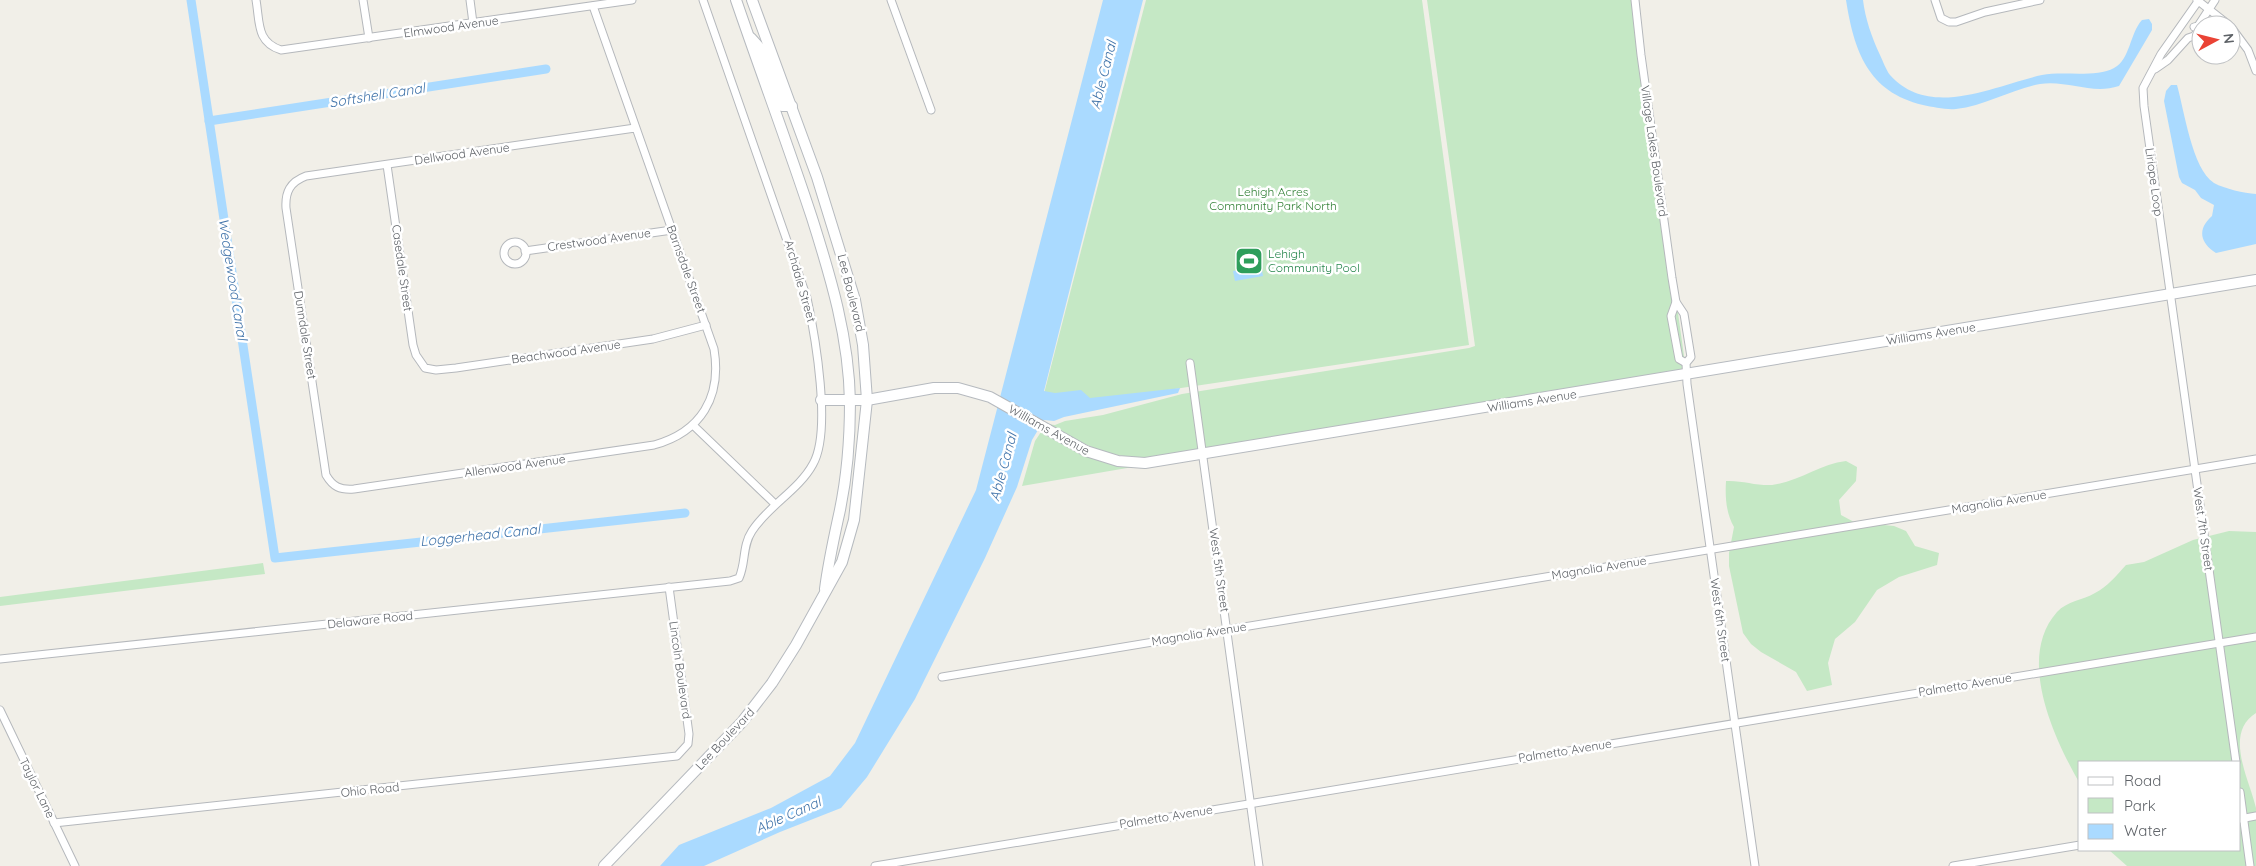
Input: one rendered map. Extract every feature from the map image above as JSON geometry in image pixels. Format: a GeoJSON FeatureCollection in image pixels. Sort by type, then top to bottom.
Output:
{"type":"FeatureCollection","features":[{"type":"Feature","properties":{"kind":"main road","name":"Lee Boulevard"},"geometry":{"type":"LineString","coordinates":[[736,0],[801,184],[838,303],[845,346],[850,400],[849,449],[838,518],[828,560],[824,595]]}},
{"type":"Feature","properties":{"kind":"main road","name":"Lee Boulevard"},"geometry":{"type":"LineString","coordinates":[[604,866],[756,705],[785,663],[842,562],[854,520],[867,400],[863,345],[855,300],[817,177],[752,0]]}},
{"type":"Feature","properties":{"kind":"main road"},"geometry":{"type":"LineString","coordinates":[[748,36],[760,48],[782,106],[792,106]]}},
{"type":"Feature","properties":{"kind":"main road","name":"Williams Avenue"},"geometry":{"type":"LineString","coordinates":[[821,400],[867,400],[946,388],[958,388],[990,397],[1086,451],[1118,461],[1145,463],[2256,280]]}},
{"type":"Feature","properties":{"kind":"street","name":"Elmwood Avenue"},"geometry":{"type":"LineString","coordinates":[[256,0],[260,28],[264,40],[270,47],[281,50],[294,50],[632,0]]}},
{"type":"Feature","properties":{"kind":"street"},"geometry":{"type":"LineString","coordinates":[[363,0],[369,38]]}},
{"type":"Feature","properties":{"kind":"street"},"geometry":{"type":"LineString","coordinates":[[470,0],[474,23]]}},
{"type":"Feature","properties":{"kind":"street"},"geometry":{"type":"LineString","coordinates":[[578,0],[579,8]]}},
{"type":"Feature","properties":{"kind":"street","name":"Archdale Street"},"geometry":{"type":"LineString","coordinates":[[703,0],[807,298],[814,333],[821,400],[819,447],[813,464],[801,480],[759,522],[747,541],[739,578]]}},
{"type":"Feature","properties":{"kind":"street"},"geometry":{"type":"LineString","coordinates":[[890,0],[931,110]]}},
{"type":"Feature","properties":{"kind":"street","name":"Village Lakes Boulevard"},"geometry":{"type":"LineString","coordinates":[[1635,0],[1649,115],[1676,302],[1684,314],[1691,357],[1686,363]]}},
{"type":"Feature","properties":{"kind":"street"},"geometry":{"type":"LineString","coordinates":[[1935,0],[1941,18],[1949,22],[1956,22],[1985,12],[2040,0]]}},
{"type":"Feature","properties":{"kind":"street","name":"Liriope Loop"},"geometry":{"type":"LineString","coordinates":[[2169,295],[2143,88],[2198,0],[2217,15]]}},
{"type":"Feature","properties":{"kind":"street"},"geometry":{"type":"LineString","coordinates":[[2152,71],[2168,60],[2179,48],[2215,0]]}},
{"type":"Feature","properties":{"kind":"street","name":"Barnsdale Street"},"geometry":{"type":"LineString","coordinates":[[593,6],[714,350],[717,374],[712,394],[702,416],[694,426]]}},
{"type":"Feature","properties":{"kind":"street","name":"Liriope Loop"},"geometry":{"type":"LineString","coordinates":[[2241,41],[2248,50],[2256,71]]}},
{"type":"Feature","properties":{"kind":"street"},"geometry":{"type":"LineString","coordinates":[[2170,42],[2179,48]]}},
{"type":"Feature","properties":{"kind":"street","name":"Dellwood Avenue"},"geometry":{"type":"LineString","coordinates":[[290,185],[297,179],[306,176],[635,128]]}},
{"type":"Feature","properties":{"kind":"street","name":"Casedale Street"},"geometry":{"type":"LineString","coordinates":[[387,165],[413,345],[416,355],[425,368]]}},
{"type":"Feature","properties":{"kind":"street","name":"Dunndale Street"},"geometry":{"type":"LineString","coordinates":[[290,185],[286,198],[286,208],[326,475],[331,484]]}},
{"type":"Feature","properties":{"kind":"street","name":"Crestwood Avenue"},"geometry":{"type":"LineString","coordinates":[[526,251],[672,230]]}},
{"type":"Feature","properties":{"kind":"street","name":"West 7th Street"},"geometry":{"type":"LineString","coordinates":[[2169,295],[2236,761]]}},
{"type":"Feature","properties":{"kind":"street","name":"Village Lakes Boulevard"},"geometry":{"type":"LineString","coordinates":[[1676,302],[1671,316],[1679,359],[1686,363],[1688,374]]}},
{"type":"Feature","properties":{"kind":"street","name":"Beachwood Avenue"},"geometry":{"type":"LineString","coordinates":[[425,368],[436,370],[456,368],[653,339],[706,325]]}},
{"type":"Feature","properties":{"kind":"street","name":"West 5th Street"},"geometry":{"type":"LineString","coordinates":[[1190,364],[1260,866]]}},
{"type":"Feature","properties":{"kind":"street","name":"West 6th Street"},"geometry":{"type":"LineString","coordinates":[[1688,374],[1687,384],[1755,866]]}},
{"type":"Feature","properties":{"kind":"street"},"geometry":{"type":"LineString","coordinates":[[694,426],[775,504]]}},
{"type":"Feature","properties":{"kind":"street","name":"Allenwood Avenue"},"geometry":{"type":"LineString","coordinates":[[331,484],[342,490],[354,489],[654,445],[677,437],[694,426]]}},
{"type":"Feature","properties":{"kind":"street","name":"Magnolia Avenue"},"geometry":{"type":"LineString","coordinates":[[942,677],[2256,459]]}},
{"type":"Feature","properties":{"kind":"street","name":"Delaware Road"},"geometry":{"type":"LineString","coordinates":[[0,659],[730,582],[739,578]]}},
{"type":"Feature","properties":{"kind":"street","name":"Lincoln Boulevard"},"geometry":{"type":"LineString","coordinates":[[669,587],[689,734],[688,744],[684,751]]}},
{"type":"Feature","properties":{"kind":"street","name":"Palmetto Avenue"},"geometry":{"type":"LineString","coordinates":[[875,866],[2256,637]]}},
{"type":"Feature","properties":{"kind":"street","name":"Taylor Lane"},"geometry":{"type":"LineString","coordinates":[[0,710],[75,866]]}},
{"type":"Feature","properties":{"kind":"street","name":"Ohio Road"},"geometry":{"type":"LineString","coordinates":[[54,823],[671,758],[684,751]]}},
{"type":"Feature","properties":{"kind":"street"},"geometry":{"type":"LineString","coordinates":[[2241,805],[2250,866]]}},
{"type":"Feature","properties":{"kind":"street"},"geometry":{"type":"LineString","coordinates":[[2242,818],[2256,816]]}},
{"type":"Feature","properties":{"kind":"street"},"geometry":{"type":"LineString","coordinates":[[1953,866],[2078,845]]}},
{"type":"Feature","properties":{"kind":"green space","name":"Lehigh Acres Community Park North"},"geometry":{"type":"Polygon","coordinates":[[[1146,0],[1422,0],[1469,345],[1040,409],[1146,0]]]}},
{"type":"Feature","properties":{"kind":"green space"},"geometry":{"type":"Polygon","coordinates":[[[1427,0],[1634,0],[1686,370],[1145,459],[1117,455],[1093,448],[1046,424],[1055,425],[1065,421],[1103,415],[1182,394],[1475,346],[1427,0]]]}},
{"type":"Feature","properties":{"kind":"green space"},"geometry":{"type":"Polygon","coordinates":[[[1041,432],[1096,459],[1133,467],[1022,486],[1035,441],[1041,432]]]}},
{"type":"Feature","properties":{"kind":"green space"},"geometry":{"type":"Polygon","coordinates":[[[1846,461],[1857,467],[1856,481],[1839,500],[1841,515],[1854,522],[1894,526],[1906,531],[1915,546],[1939,553],[1937,565],[1899,577],[1877,590],[1855,622],[1835,639],[1828,663],[1832,685],[1807,691],[1796,672],[1761,652],[1751,644],[1743,633],[1729,566],[1729,553],[1734,527],[1727,505],[1726,481],[1772,485],[1846,461]]]}},
{"type":"Feature","properties":{"kind":"green space"},"geometry":{"type":"Polygon","coordinates":[[[2229,531],[2256,532],[2256,713],[2246,722],[2241,732],[2240,745],[2241,758],[2256,808],[2256,866],[2127,866],[2110,851],[2241,851],[2241,761],[2078,761],[2078,780],[2050,721],[2043,698],[2039,675],[2040,652],[2045,631],[2061,608],[2099,590],[2126,565],[2144,562],[2193,540],[2229,531]]]}},
{"type":"Feature","properties":{"kind":"green space"},"geometry":{"type":"Polygon","coordinates":[[[263,563],[265,574],[0,606],[0,597],[263,563]]]}},
{"type":"Feature","properties":{"kind":"water","name":"Able Canal"},"geometry":{"type":"Polygon","coordinates":[[[1103,0],[1143,0],[1044,391],[1055,393],[1081,390],[1090,398],[1180,388],[1178,393],[1064,417],[1054,421],[1044,420],[1032,440],[1017,487],[985,558],[915,699],[867,777],[841,808],[780,832],[704,866],[660,866],[679,845],[771,808],[830,776],[855,743],[976,490],[1103,0]]]}},
{"type":"Feature","properties":{"kind":"water"},"geometry":{"type":"Polygon","coordinates":[[[1846,0],[1863,0],[1865,14],[1872,35],[1890,75],[1906,88],[1924,95],[1943,97],[1963,96],[2042,75],[2089,74],[2107,71],[2114,68],[2123,59],[2142,20],[2149,19],[2152,24],[2152,30],[2119,86],[2099,89],[2050,83],[2040,84],[1967,107],[1944,109],[1904,99],[1877,80],[1859,52],[1849,19],[1846,0]]]}},
{"type":"Feature","properties":{"kind":"water"},"geometry":{"type":"Polygon","coordinates":[[[2171,85],[2177,85],[2194,152],[2206,176],[2214,183],[2224,187],[2256,194],[2256,244],[2216,253],[2204,240],[2202,231],[2212,216],[2214,205],[2201,198],[2195,190],[2182,183],[2179,177],[2164,101],[2166,91],[2171,85]]]}},
{"type":"Feature","properties":{"kind":"water","name":"Lehigh Community Pool"},"geometry":{"type":"Polygon","coordinates":[[[1258,248],[1263,276],[1235,281],[1233,271],[1239,270],[1236,252],[1258,248]]]}},
{"type":"Feature","properties":{"kind":"waterway","name":"Wedgewood Canal"},"geometry":{"type":"LineString","coordinates":[[191,0],[275,558],[685,513]]}},
{"type":"Feature","properties":{"kind":"waterway","name":"Softshell Canal"},"geometry":{"type":"LineString","coordinates":[[209,121],[546,69]]}},
{"type":"Feature","properties":{"kind":"place","name":"Lehigh Community Pool"},"geometry":{"type":"Point","coordinates":[1249,261]}},
{"type":"Feature","properties":{"kind":"water label","name":"Loggerhead Canal"},"geometry":{"type":"Point","coordinates":[480,535]}}]}
